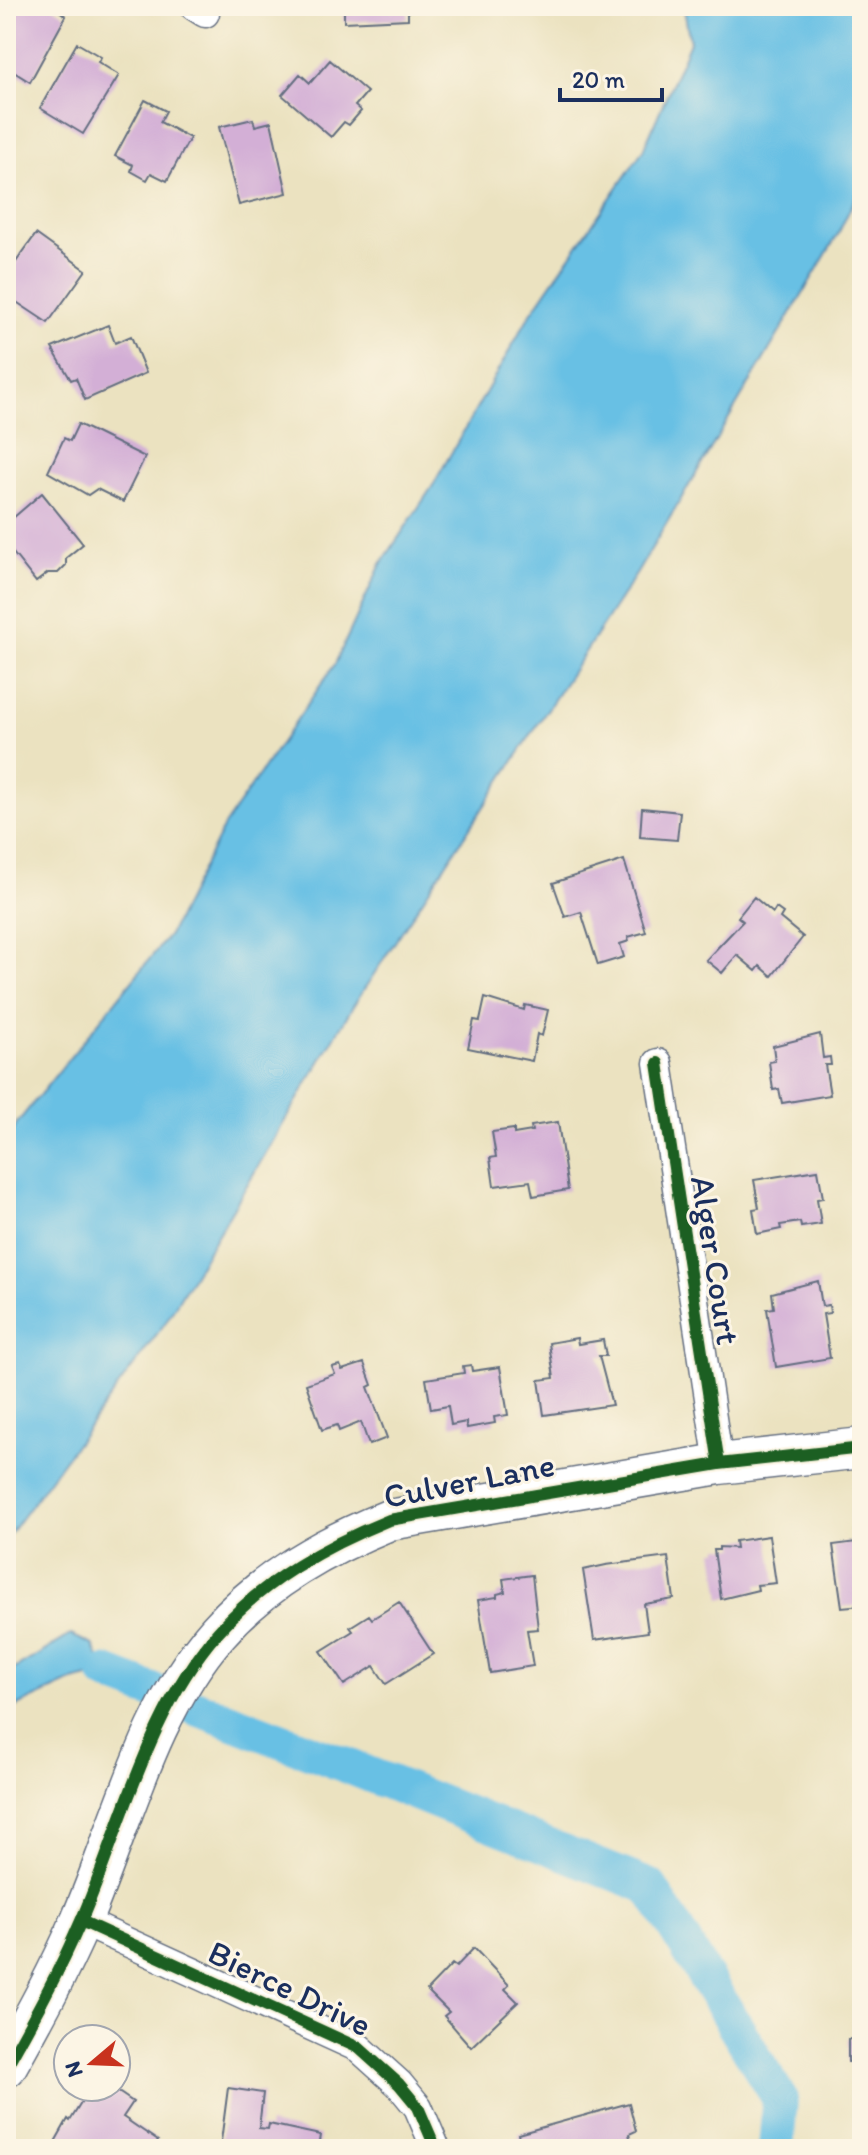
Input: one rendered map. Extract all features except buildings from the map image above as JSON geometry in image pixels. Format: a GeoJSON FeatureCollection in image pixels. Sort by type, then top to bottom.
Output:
{"type":"FeatureCollection","features":[{"type":"Feature","properties":{"kind":"street","name":"Alger Court"},"geometry":{"type":"LineString","coordinates":[[658,1063],[719,1464]]}},
{"type":"Feature","properties":{"kind":"street","name":"Culver Lane"},"geometry":{"type":"LineString","coordinates":[[6,2067],[46,1996],[81,1921],[161,1719],[186,1674],[218,1633],[248,1603],[293,1568],[344,1538],[389,1520],[719,1464],[862,1448]]}},
{"type":"Feature","properties":{"kind":"street","name":"Bierce Drive"},"geometry":{"type":"LineString","coordinates":[[81,1921],[359,2048],[399,2084],[418,2107],[436,2149]]}},
{"type":"Feature","properties":{"kind":"water"},"geometry":{"type":"Polygon","coordinates":[[[689,6],[862,6],[862,184],[838,234],[637,573],[353,1006],[165,1323],[6,1539],[6,1146],[17,1123],[169,935],[224,826],[335,664],[381,564],[432,487],[528,318],[643,150],[690,42],[684,9],[689,6]]]}},
{"type":"Feature","properties":{"kind":"water"},"geometry":{"type":"Polygon","coordinates":[[[71,1635],[93,1645],[106,1673],[72,1681],[6,1711],[6,1674],[71,1635]]]}},
{"type":"Feature","properties":{"kind":"waterway"},"geometry":{"type":"LineString","coordinates":[[106,1673],[650,1887],[780,2099],[776,2149]]}},
{"type":"Feature","properties":{"kind":"cycle path"},"geometry":{"type":"LineString","coordinates":[[658,1063],[719,1464]]}},
{"type":"Feature","properties":{"kind":"cycle path"},"geometry":{"type":"LineString","coordinates":[[6,2067],[73,1940],[139,1770],[173,1697],[218,1632],[275,1581],[319,1553],[389,1520],[719,1464],[862,1448]]}},
{"type":"Feature","properties":{"kind":"cycle path"},"geometry":{"type":"LineString","coordinates":[[81,1921],[359,2048],[399,2084],[418,2107],[436,2149]]}}]}
